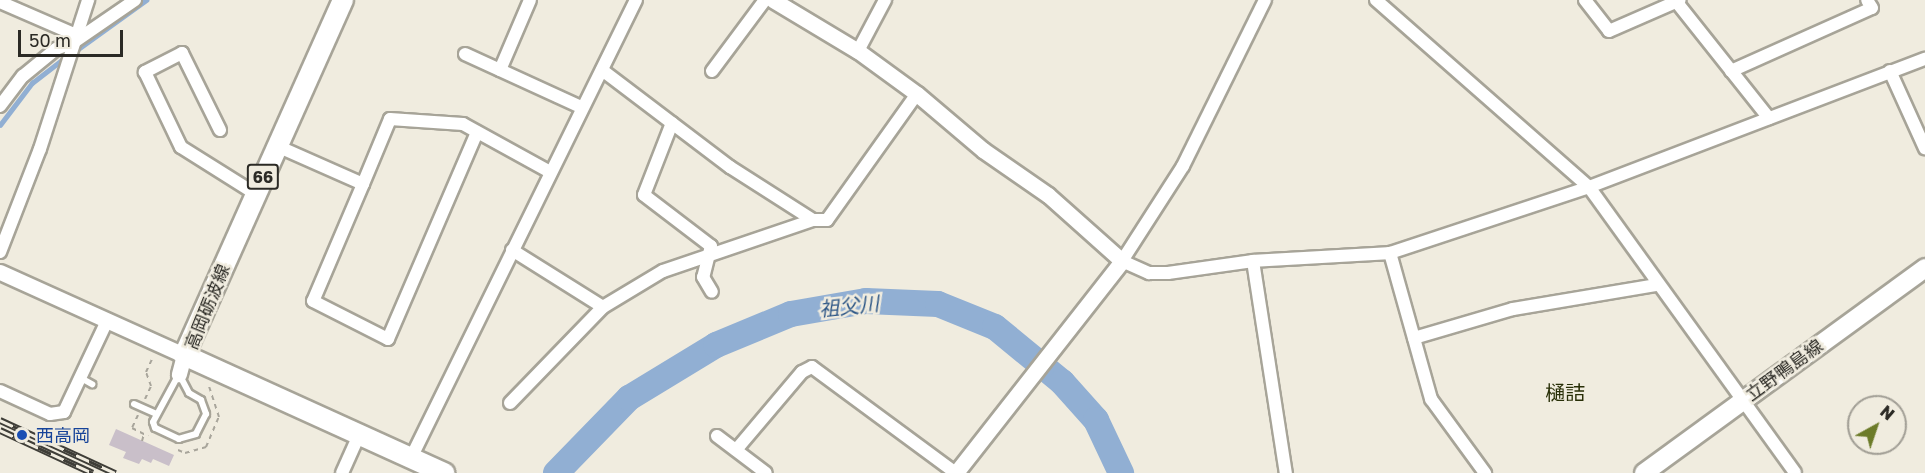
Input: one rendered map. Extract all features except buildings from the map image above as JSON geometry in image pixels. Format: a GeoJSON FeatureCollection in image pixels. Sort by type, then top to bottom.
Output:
{"type":"FeatureCollection","features":[{"type":"Feature","properties":{"kind":"main road","name":"高岡砺波線"},"geometry":{"type":"LineString","coordinates":[[343,0],[255,194],[182,364],[359,435],[444,473]]}},
{"type":"Feature","properties":{"kind":"main road","name":"立野鴨島線"},"geometry":{"type":"LineString","coordinates":[[1644,473],[1925,268]]}},
{"type":"Feature","properties":{"kind":"street"},"geometry":{"type":"LineString","coordinates":[[0,252],[88,0]]}},
{"type":"Feature","properties":{"kind":"street"},"geometry":{"type":"LineString","coordinates":[[0,106],[23,76],[56,49],[135,0]]}},
{"type":"Feature","properties":{"kind":"street"},"geometry":{"type":"LineString","coordinates":[[500,70],[529,0]]}},
{"type":"Feature","properties":{"kind":"street"},"geometry":{"type":"LineString","coordinates":[[411,458],[581,107],[636,0]]}},
{"type":"Feature","properties":{"kind":"street"},"geometry":{"type":"LineString","coordinates":[[712,71],[765,0]]}},
{"type":"Feature","properties":{"kind":"street"},"geometry":{"type":"LineString","coordinates":[[773,0],[858,51],[916,94],[983,150],[1048,195],[1122,261],[1149,273],[1253,261],[1390,253],[1589,187],[1925,59]]}},
{"type":"Feature","properties":{"kind":"street"},"geometry":{"type":"LineString","coordinates":[[858,51],[885,0]]}},
{"type":"Feature","properties":{"kind":"street"},"geometry":{"type":"LineString","coordinates":[[736,450],[802,372],[812,367],[956,473],[1122,261],[1183,166],[1265,0]]}},
{"type":"Feature","properties":{"kind":"street"},"geometry":{"type":"LineString","coordinates":[[1376,0],[1589,187],[1657,285],[1795,473]]}},
{"type":"Feature","properties":{"kind":"street"},"geometry":{"type":"LineString","coordinates":[[1585,0],[1609,31],[1677,1],[1769,118]]}},
{"type":"Feature","properties":{"kind":"street"},"geometry":{"type":"LineString","coordinates":[[1731,71],[1872,8],[1867,0]]}},
{"type":"Feature","properties":{"kind":"street"},"geometry":{"type":"LineString","coordinates":[[0,2],[75,39]]}},
{"type":"Feature","properties":{"kind":"street"},"geometry":{"type":"LineString","coordinates":[[220,130],[182,53],[145,72],[181,147],[255,194]]}},
{"type":"Feature","properties":{"kind":"street"},"geometry":{"type":"LineString","coordinates":[[465,54],[581,107]]}},
{"type":"Feature","properties":{"kind":"street"},"geometry":{"type":"LineString","coordinates":[[602,70],[730,167],[813,220]]}},
{"type":"Feature","properties":{"kind":"street"},"geometry":{"type":"LineString","coordinates":[[1890,71],[1925,148]]}},
{"type":"Feature","properties":{"kind":"street"},"geometry":{"type":"LineString","coordinates":[[510,402],[603,307],[663,271],[707,260],[813,220],[826,220],[916,94]]}},
{"type":"Feature","properties":{"kind":"street"},"geometry":{"type":"LineString","coordinates":[[477,132],[388,339],[313,301],[390,119],[463,124],[550,172]]}},
{"type":"Feature","properties":{"kind":"street"},"geometry":{"type":"LineString","coordinates":[[672,123],[644,195],[711,246],[703,277],[712,292]]}},
{"type":"Feature","properties":{"kind":"street"},"geometry":{"type":"LineString","coordinates":[[277,146],[363,184]]}},
{"type":"Feature","properties":{"kind":"street"},"geometry":{"type":"LineString","coordinates":[[512,250],[603,307]]}},
{"type":"Feature","properties":{"kind":"street"},"geometry":{"type":"LineString","coordinates":[[1390,253],[1431,399],[1485,473]]}},
{"type":"Feature","properties":{"kind":"street"},"geometry":{"type":"LineString","coordinates":[[1253,261],[1286,473]]}},
{"type":"Feature","properties":{"kind":"street"},"geometry":{"type":"LineString","coordinates":[[0,272],[106,321],[182,364]]}},
{"type":"Feature","properties":{"kind":"street"},"geometry":{"type":"LineString","coordinates":[[1414,338],[1513,309],[1657,285]]}},
{"type":"Feature","properties":{"kind":"street"},"geometry":{"type":"LineString","coordinates":[[0,391],[56,415],[69,407],[87,381],[106,321]]}},
{"type":"Feature","properties":{"kind":"street"},"geometry":{"type":"LineString","coordinates":[[342,473],[359,435]]}},
{"type":"Feature","properties":{"kind":"street"},"geometry":{"type":"LineString","coordinates":[[717,436],[766,473]]}},
{"type":"Feature","properties":{"kind":"lane"},"geometry":{"type":"LineString","coordinates":[[182,364],[189,393],[201,400],[206,414],[196,434],[179,439],[155,428],[156,414],[182,364]]}},
{"type":"Feature","properties":{"kind":"lane"},"geometry":{"type":"LineString","coordinates":[[134,404],[156,414]]}},
{"type":"Feature","properties":{"kind":"path"},"geometry":{"type":"LineString","coordinates":[[132,428],[151,386],[146,372],[155,352]]}},
{"type":"Feature","properties":{"kind":"path"},"geometry":{"type":"LineString","coordinates":[[142,441],[144,434]]}},
{"type":"Feature","properties":{"kind":"waterway"},"geometry":{"type":"LineString","coordinates":[[74,52],[146,0]]}},
{"type":"Feature","properties":{"kind":"waterway"},"geometry":{"type":"LineString","coordinates":[[0,125],[32,83],[67,56]]}},
{"type":"Feature","properties":{"kind":"waterway","name":"祖父川"},"geometry":{"type":"LineString","coordinates":[[556,473],[629,398],[716,345],[791,314],[866,301],[938,304],[995,327],[1062,382],[1096,420],[1121,473]]}},
{"type":"Feature","properties":{"kind":"railway"},"geometry":{"type":"LineString","coordinates":[[0,420],[115,473]]}},
{"type":"Feature","properties":{"kind":"railway"},"geometry":{"type":"LineString","coordinates":[[0,430],[93,473]]}},
{"type":"Feature","properties":{"kind":"place","name":"西高岡"},"geometry":{"type":"Point","coordinates":[22,435]}},
{"type":"Feature","properties":{"kind":"district","name":"樋詰"},"geometry":{"type":"Point","coordinates":[1565,392]}}]}
